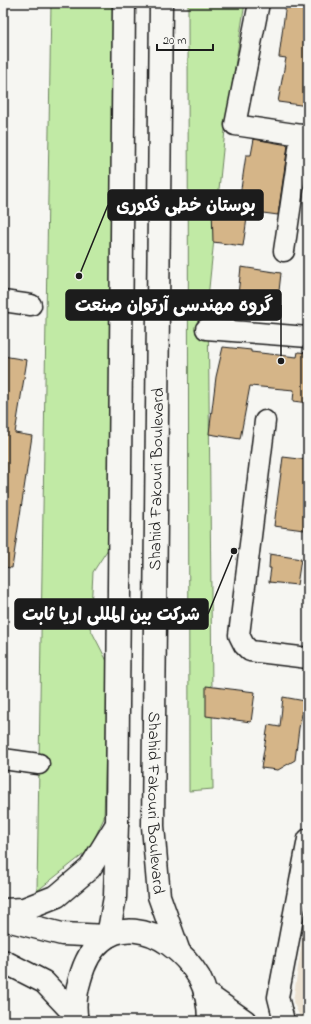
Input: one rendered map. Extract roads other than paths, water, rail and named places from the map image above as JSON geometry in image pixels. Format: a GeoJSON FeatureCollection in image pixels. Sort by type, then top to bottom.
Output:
{"type":"FeatureCollection","features":[{"type":"Feature","properties":{"kind":"main road"},"geometry":{"type":"LineString","coordinates":[[76,1019],[76,1000],[83,966],[93,949],[108,936],[115,898],[117,823],[124,3]]}},
{"type":"Feature","properties":{"kind":"main road","name":"Shahid Fakouri Boulevard"},"geometry":{"type":"LineString","coordinates":[[161,3],[154,826],[159,896],[179,952]]}},
{"type":"Feature","properties":{"kind":"main road"},"geometry":{"type":"LineString","coordinates":[[3,910],[24,909],[57,896],[90,868],[117,823]]}},
{"type":"Feature","properties":{"kind":"main road"},"geometry":{"type":"LineString","coordinates":[[3,919],[62,934],[108,936],[127,930],[147,933],[165,940],[179,952],[200,978],[209,1009],[209,1021]]}},
{"type":"Feature","properties":{"kind":"main road"},"geometry":{"type":"LineString","coordinates":[[3,961],[44,982],[76,1019]]}},
{"type":"Feature","properties":{"kind":"main road"},"geometry":{"type":"LineString","coordinates":[[205,993],[245,1021]]}},
{"type":"Feature","properties":{"kind":"street"},"geometry":{"type":"LineString","coordinates":[[259,3],[235,125],[305,135],[284,250]]}},
{"type":"Feature","properties":{"kind":"street"},"geometry":{"type":"LineString","coordinates":[[3,302],[31,305]]}},
{"type":"Feature","properties":{"kind":"street"},"geometry":{"type":"LineString","coordinates":[[206,329],[308,337]]}},
{"type":"Feature","properties":{"kind":"street"},"geometry":{"type":"LineString","coordinates":[[265,421],[239,635],[244,645],[250,651],[308,658]]}},
{"type":"Feature","properties":{"kind":"street"},"geometry":{"type":"LineString","coordinates":[[3,759],[39,764]]}},
{"type":"Feature","properties":{"kind":"street"},"geometry":{"type":"LineString","coordinates":[[284,1021],[278,998],[308,839]]}},
{"type":"Feature","properties":{"kind":"place","name":"بوستان خطی فکوری"},"geometry":{"type":"Point","coordinates":[79,276]}},
{"type":"Feature","properties":{"kind":"place","name":"گروه مهندسی آرتوان صنعت"},"geometry":{"type":"Point","coordinates":[281,361]}},
{"type":"Feature","properties":{"kind":"place","name":"شرکت بین المللی اریا ثابت"},"geometry":{"type":"Point","coordinates":[234,551]}}]}
